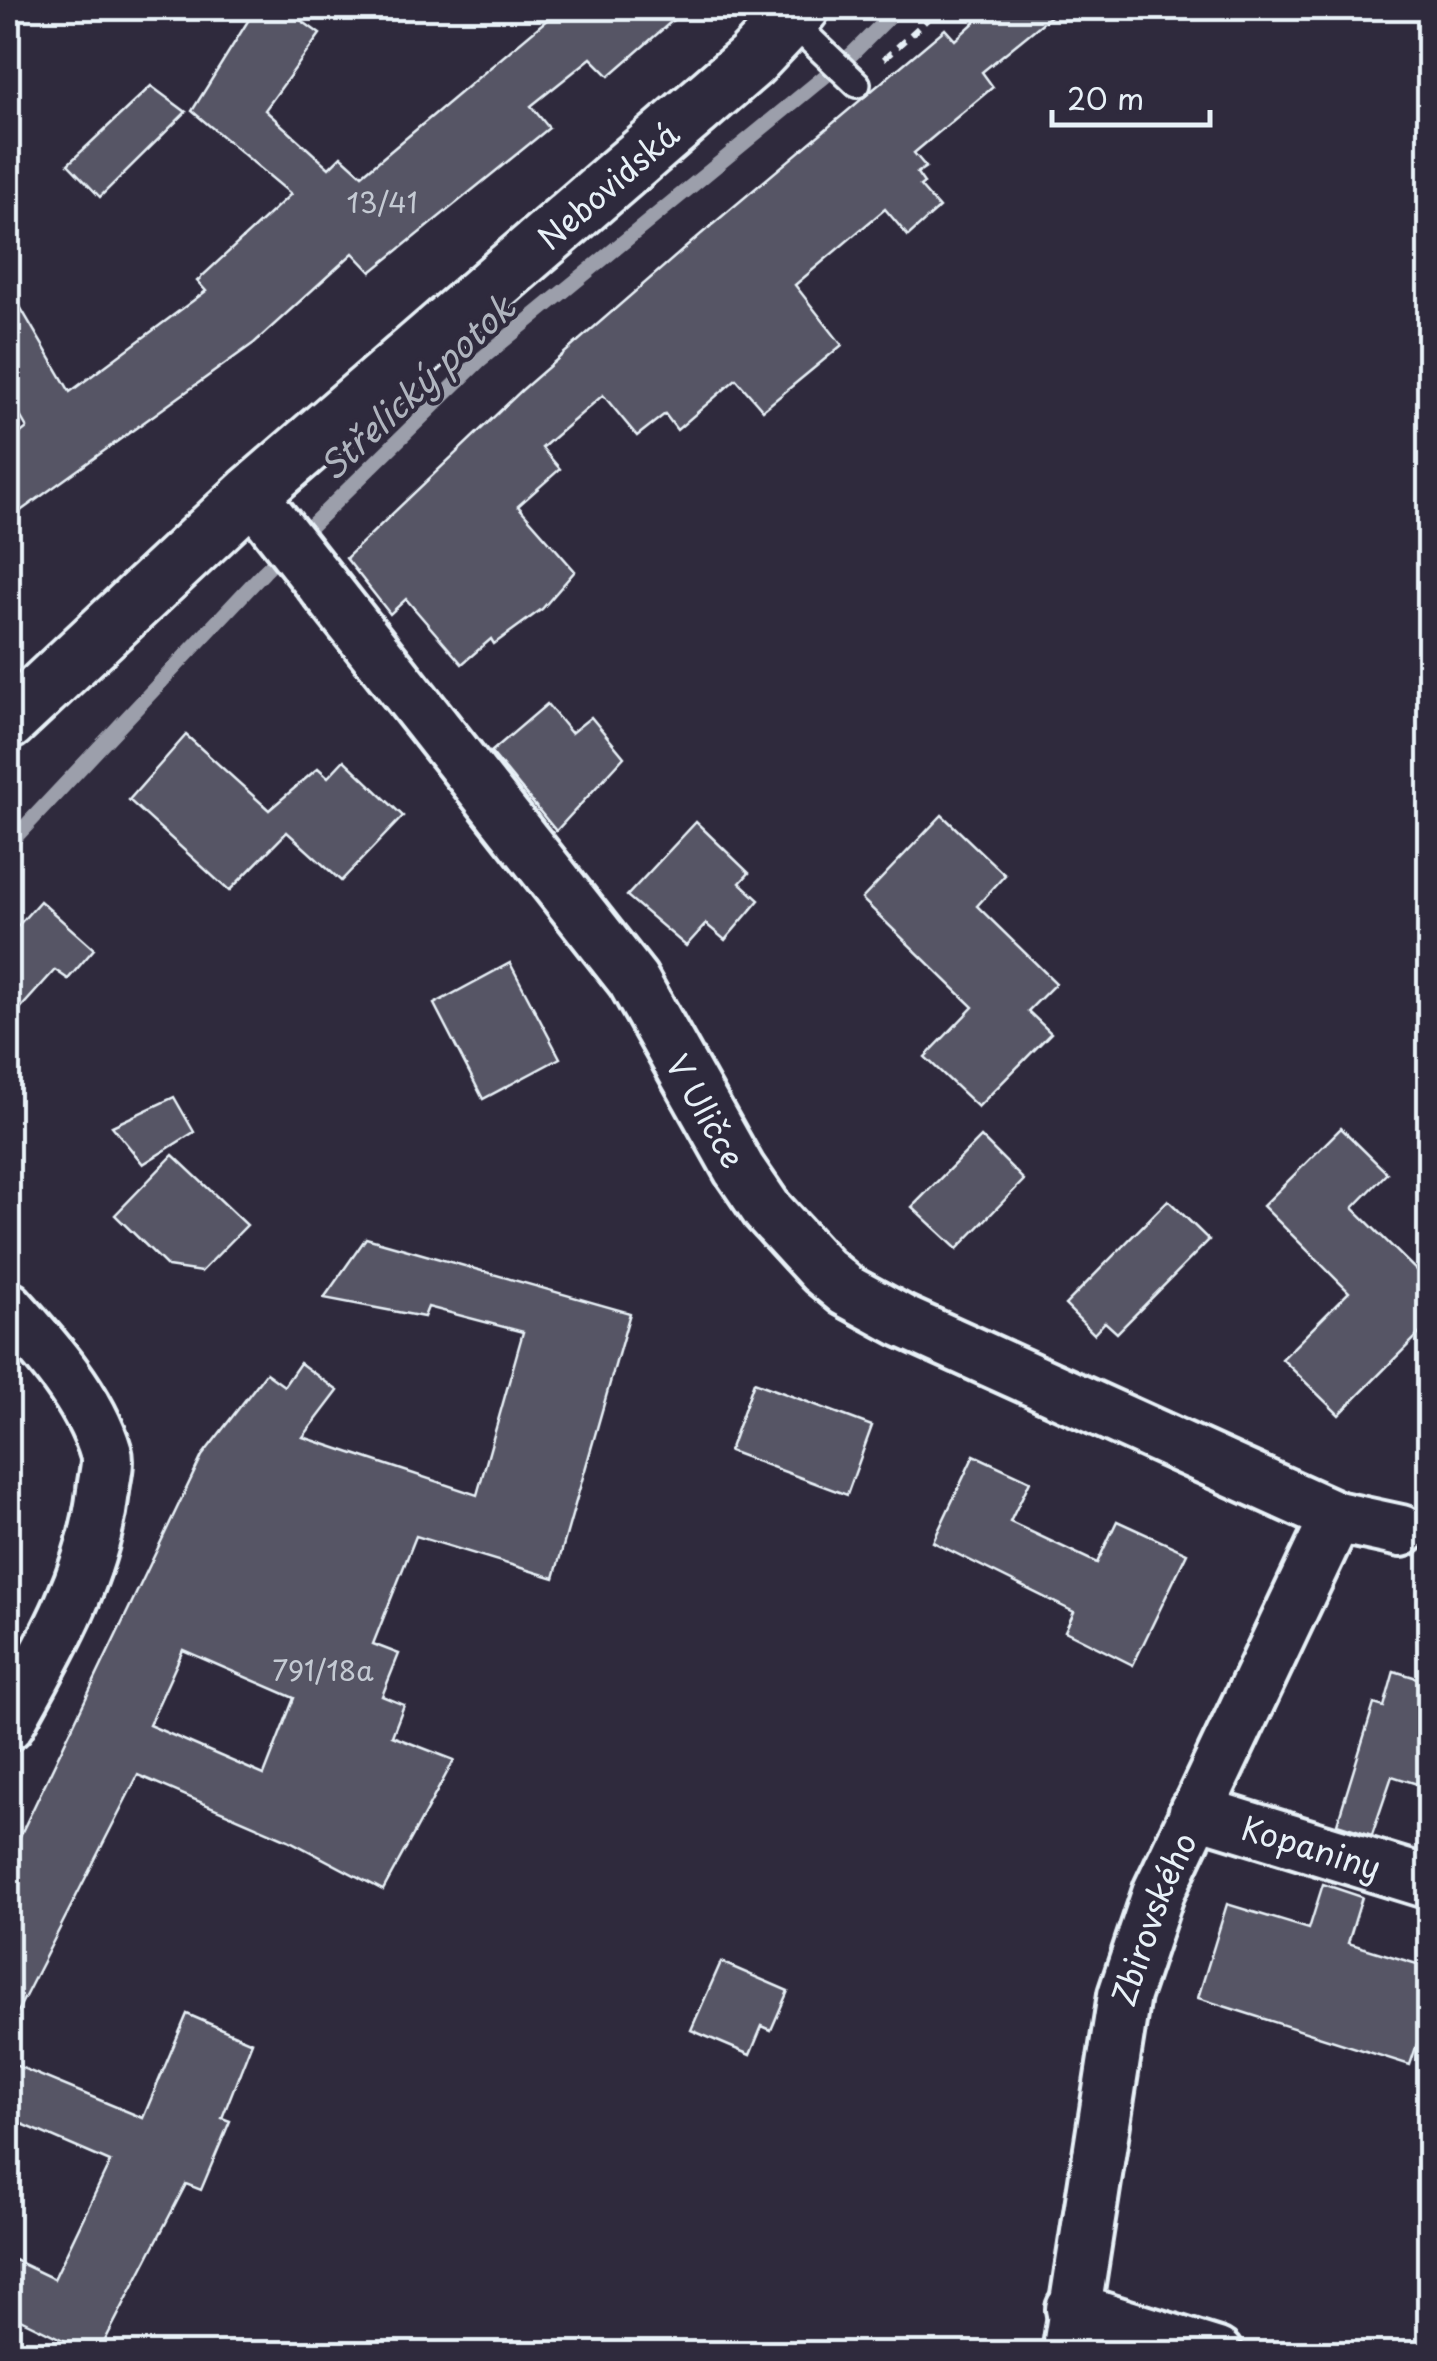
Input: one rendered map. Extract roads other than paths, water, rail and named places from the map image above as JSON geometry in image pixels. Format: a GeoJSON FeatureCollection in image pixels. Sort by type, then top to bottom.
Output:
{"type":"FeatureCollection","features":[{"type":"Feature","properties":{"kind":"street","name":"Nebovidská"},"geometry":{"type":"LineString","coordinates":[[8,722],[251,494],[751,61],[796,14]]}},
{"type":"Feature","properties":{"kind":"street","name":"V Uličce"},"geometry":{"type":"LineString","coordinates":[[251,494],[633,980],[739,1169],[767,1210],[822,1270],[847,1291],[902,1321],[1336,1517],[1400,1531]]}},
{"type":"Feature","properties":{"kind":"street"},"geometry":{"type":"LineString","coordinates":[[8,1307],[48,1351],[87,1412],[107,1456],[99,1528],[74,1596],[8,1724]]}},
{"type":"Feature","properties":{"kind":"street","name":"Zbirovského"},"geometry":{"type":"LineString","coordinates":[[1070,2331],[1124,1995],[1139,1942],[1195,1811],[1336,1517]]}},
{"type":"Feature","properties":{"kind":"street","name":"Kopaniny"},"geometry":{"type":"LineString","coordinates":[[1195,1811],[1430,1883]]}},
{"type":"Feature","properties":{"kind":"street"},"geometry":{"type":"LineString","coordinates":[[1070,2331],[1217,2354]]}},
{"type":"Feature","properties":{"kind":"lane"},"geometry":{"type":"LineString","coordinates":[[796,14],[857,84]]}},
{"type":"Feature","properties":{"kind":"waterway","name":"Střelický potok"},"geometry":{"type":"LineString","coordinates":[[8,845],[264,572],[480,360],[852,54],[898,8]]}}]}
